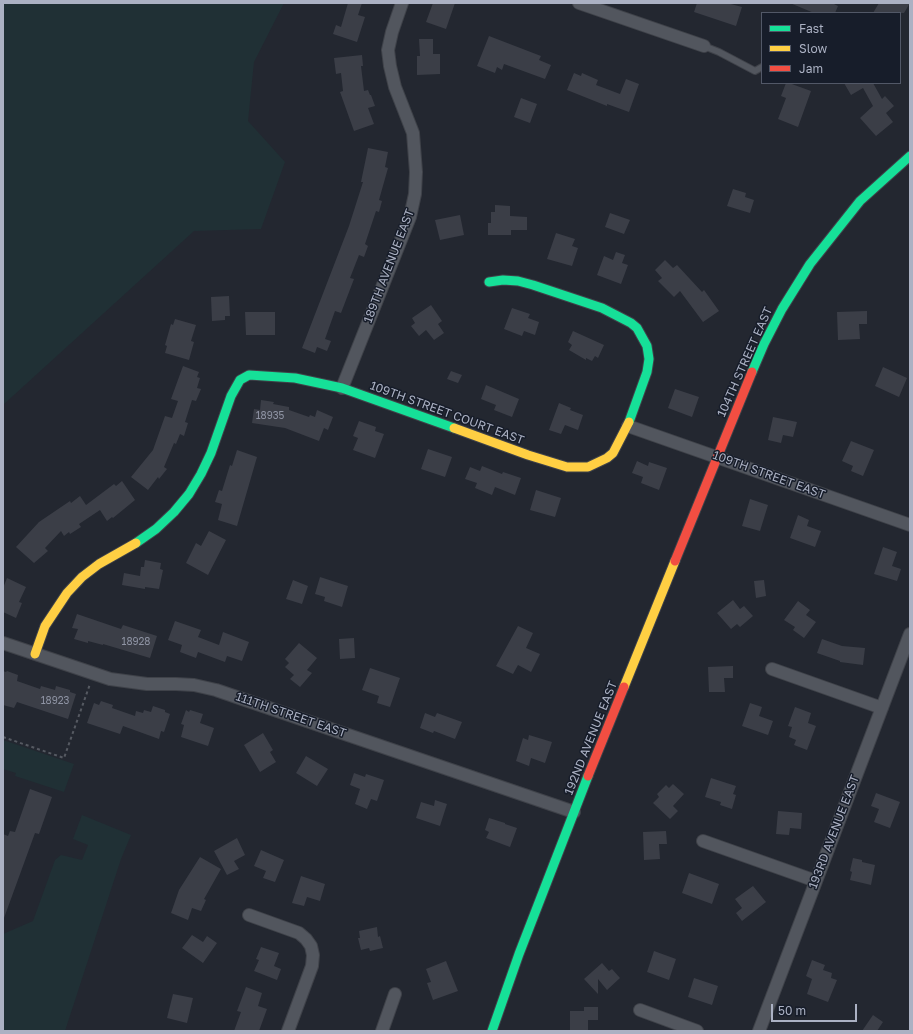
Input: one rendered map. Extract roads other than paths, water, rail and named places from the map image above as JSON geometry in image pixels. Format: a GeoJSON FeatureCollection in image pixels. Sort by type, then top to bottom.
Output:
{"type":"FeatureCollection","features":[{"type":"Feature","properties":{"kind":"street","name":"189TH AVENUE EAST"},"geometry":{"type":"LineString","coordinates":[[342,388],[410,217],[415,194],[416,172],[413,133],[395,87],[388,50],[392,32],[402,3]]}},
{"type":"Feature","properties":{"kind":"street"},"geometry":{"type":"LineString","coordinates":[[579,3],[704,46]]}},
{"type":"Feature","properties":{"kind":"street","name":"104TH STREET EAST"},"geometry":{"type":"LineString","coordinates":[[717,456],[764,344],[794,288],[810,264],[860,201],[910,156]]}},
{"type":"Feature","properties":{"kind":"street","name":"109TH STREET COURT EAST"},"geometry":{"type":"LineString","coordinates":[[36,654],[46,626],[67,592],[82,577],[100,564],[140,541],[156,529],[174,512],[189,494],[211,453],[231,396],[240,380],[249,375],[296,378],[342,388],[567,467],[588,467],[607,458],[613,453],[628,426],[648,372],[649,359],[647,346],[637,328],[631,323],[602,308],[533,285],[518,281],[503,280],[489,282]]}},
{"type":"Feature","properties":{"kind":"street","name":"109TH STREET EAST"},"geometry":{"type":"LineString","coordinates":[[628,426],[910,525]]}},
{"type":"Feature","properties":{"kind":"street","name":"192ND AVENUE EAST"},"geometry":{"type":"LineString","coordinates":[[492,1031],[519,954],[574,812],[717,456]]}},
{"type":"Feature","properties":{"kind":"street","name":"193RD AVENUE EAST"},"geometry":{"type":"LineString","coordinates":[[759,1031],[910,634]]}},
{"type":"Feature","properties":{"kind":"street","name":"111TH STREET EAST"},"geometry":{"type":"LineString","coordinates":[[3,643],[110,679],[147,684],[194,685],[216,690],[574,812]]}},
{"type":"Feature","properties":{"kind":"street"},"geometry":{"type":"LineString","coordinates":[[772,669],[882,708]]}},
{"type":"Feature","properties":{"kind":"street"},"geometry":{"type":"LineString","coordinates":[[703,841],[816,881]]}},
{"type":"Feature","properties":{"kind":"street"},"geometry":{"type":"LineString","coordinates":[[249,915],[299,933],[311,946],[313,955],[312,966],[288,1031]]}},
{"type":"Feature","properties":{"kind":"street"},"geometry":{"type":"LineString","coordinates":[[382,1031],[394,994]]}},
{"type":"Feature","properties":{"kind":"street"},"geometry":{"type":"LineString","coordinates":[[640,1010],[697,1031]]}},
{"type":"Feature","properties":{"kind":"lane"},"geometry":{"type":"LineString","coordinates":[[704,46],[719,52],[755,71],[761,68]]}}]}
